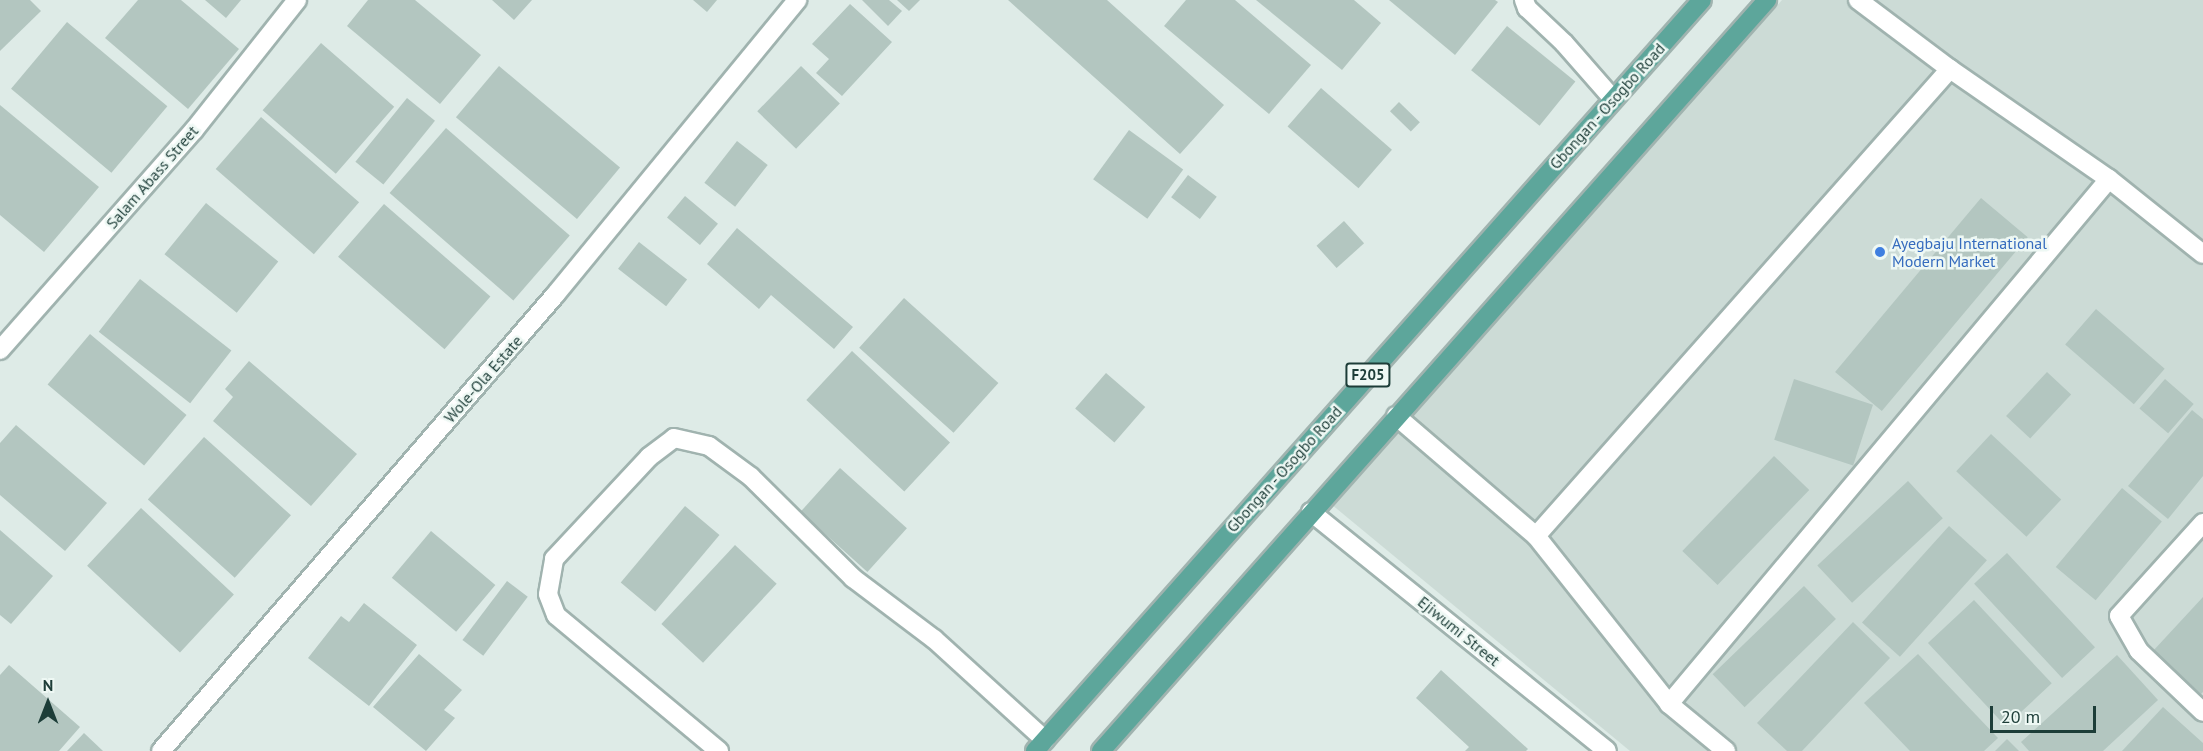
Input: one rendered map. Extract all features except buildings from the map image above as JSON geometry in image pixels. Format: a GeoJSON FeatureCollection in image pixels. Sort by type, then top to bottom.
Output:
{"type":"FeatureCollection","features":[{"type":"Feature","properties":{"kind":"main road","name":"Gbongan - Osogbo Road"},"geometry":{"type":"LineString","coordinates":[[1040,746],[1702,0]]}},
{"type":"Feature","properties":{"kind":"main road","name":"F205"},"geometry":{"type":"LineString","coordinates":[[1101,751],[1767,0]]}},
{"type":"Feature","properties":{"kind":"street","name":"Salam Abass Street"},"geometry":{"type":"LineString","coordinates":[[0,350],[194,130],[297,0]]}},
{"type":"Feature","properties":{"kind":"street","name":"Wole-Ola Estate"},"geometry":{"type":"LineString","coordinates":[[161,751],[555,295],[797,0]]}},
{"type":"Feature","properties":{"kind":"street"},"geometry":{"type":"LineString","coordinates":[[1524,0],[1527,8],[1564,43],[1613,99]]}},
{"type":"Feature","properties":{"kind":"street"},"geometry":{"type":"LineString","coordinates":[[1858,0],[1950,69],[2109,179],[2203,254]]}},
{"type":"Feature","properties":{"kind":"street"},"geometry":{"type":"LineString","coordinates":[[1536,536],[1950,69]]}},
{"type":"Feature","properties":{"kind":"street"},"geometry":{"type":"LineString","coordinates":[[1669,704],[2109,179]]}},
{"type":"Feature","properties":{"kind":"street"},"geometry":{"type":"LineString","coordinates":[[1396,416],[1536,536],[1669,704],[1726,751]]}},
{"type":"Feature","properties":{"kind":"street"},"geometry":{"type":"LineString","coordinates":[[719,751],[556,615],[548,594],[554,559],[649,457],[674,438],[709,446],[751,477],[853,579],[934,639],[1040,746]]}},
{"type":"Feature","properties":{"kind":"street","name":"Ejiwumi Street"},"geometry":{"type":"LineString","coordinates":[[1311,512],[1607,751]]}},
{"type":"Feature","properties":{"kind":"street"},"geometry":{"type":"LineString","coordinates":[[2203,523],[2119,616],[2139,651],[2203,712]]}},
{"type":"Feature","properties":{"kind":"shaded area","name":"Ayegbaju International Modern Market"},"geometry":{"type":"Polygon","coordinates":[[[1782,0],[2203,0],[2203,751],[1630,751],[1331,504],[1782,0]]]}},
{"type":"Feature","properties":{"kind":"place","name":"Ayegbaju International Modern Market"},"geometry":{"type":"Point","coordinates":[1880,252]}}]}
